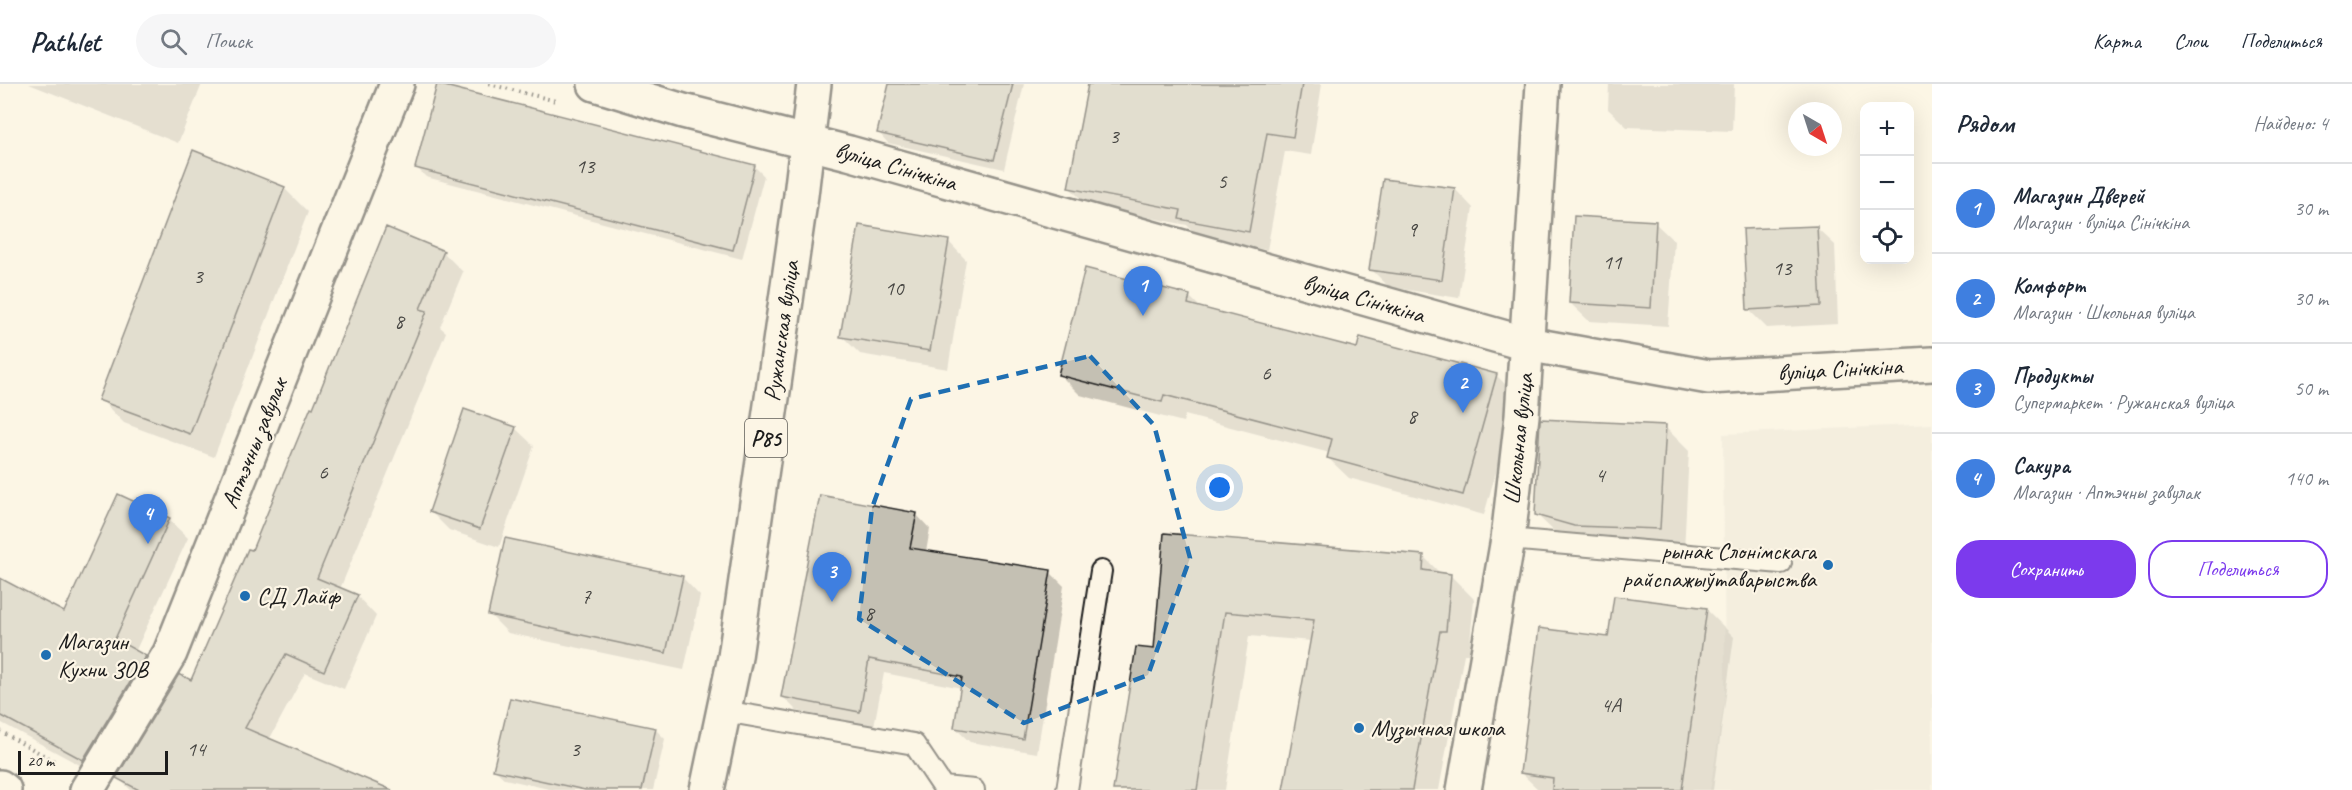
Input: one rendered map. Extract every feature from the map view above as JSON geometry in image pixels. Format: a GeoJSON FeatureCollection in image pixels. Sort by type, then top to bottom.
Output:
{"type":"FeatureCollection","features":[{"type":"Feature","properties":{"kind":"street","name":"Аптэчны завулак"},"geometry":{"type":"LineString","coordinates":[[87,790],[170,653],[397,84]]}},
{"type":"Feature","properties":{"kind":"street","name":"вуліца Сінічкіна"},"geometry":{"type":"LineString","coordinates":[[595,84],[683,111],[808,141],[1527,344],[1709,377],[1932,364]]}},
{"type":"Feature","properties":{"kind":"street","name":"Ружанская вуліца"},"geometry":{"type":"LineString","coordinates":[[707,790],[736,645],[808,141],[814,84]]}},
{"type":"Feature","properties":{"kind":"street","name":"Школьная вуліца"},"geometry":{"type":"LineString","coordinates":[[1464,790],[1508,539],[1522,416],[1543,84]]}},
{"type":"Feature","properties":{"kind":"street"},"geometry":{"type":"LineString","coordinates":[[0,787],[4,790]]}},
{"type":"Feature","properties":{"kind":"lane"},"geometry":{"type":"LineString","coordinates":[[1508,539],[1780,563]]}},
{"type":"Feature","properties":{"kind":"lane"},"geometry":{"type":"LineString","coordinates":[[1067,790],[1101,571]]}},
{"type":"Feature","properties":{"kind":"lane"},"geometry":{"type":"LineString","coordinates":[[724,711],[914,744],[943,787],[974,790]]}},
{"type":"Feature","properties":{"kind":"path"},"geometry":{"type":"LineString","coordinates":[[489,84],[567,104]]}},
{"type":"Feature","properties":{"kind":"highlighted area"},"geometry":{"type":"Polygon","coordinates":[[[1090,356],[1154,425],[1190,558],[1148,675],[1024,723],[859,619],[872,508],[911,399],[1090,356]]]}},
{"type":"Feature","properties":{"kind":"shaded area","name":"рынак Слонімскага райспажыўтаварыства"},"geometry":{"type":"Polygon","coordinates":[[[1932,424],[1932,790],[1710,790],[1725,697],[1723,434],[1932,424]]]}},
{"type":"Feature","properties":{"kind":"building"},"geometry":{"type":"Polygon","coordinates":[[[437,84],[755,165],[733,250],[415,168],[437,84]]]}},
{"type":"Feature","properties":{"kind":"building"},"geometry":{"type":"Polygon","coordinates":[[[889,84],[1013,84],[994,160],[877,133],[889,84]]]}},
{"type":"Feature","properties":{"kind":"building"},"geometry":{"type":"Polygon","coordinates":[[[1088,84],[1302,84],[1293,137],[1267,133],[1249,232],[1179,219],[1181,210],[1068,188],[1088,84]]]}},
{"type":"Feature","properties":{"kind":"building"},"geometry":{"type":"Polygon","coordinates":[[[193,150],[285,187],[190,434],[98,400],[193,150]]]}},
{"type":"Feature","properties":{"kind":"building"},"geometry":{"type":"Polygon","coordinates":[[[1383,179],[1455,188],[1442,280],[1369,270],[1383,179]]]}},
{"type":"Feature","properties":{"kind":"building"},"geometry":{"type":"Polygon","coordinates":[[[1574,216],[1656,221],[1651,308],[1569,303],[1574,216]]]}},
{"type":"Feature","properties":{"kind":"building"},"geometry":{"type":"Polygon","coordinates":[[[859,225],[949,240],[930,351],[840,337],[859,225]]]}},
{"type":"Feature","properties":{"kind":"building"},"geometry":{"type":"Polygon","coordinates":[[[1817,226],[1821,306],[1747,310],[1743,229],[1817,226]]]}},
{"type":"Feature","properties":{"kind":"building"},"geometry":{"type":"Polygon","coordinates":[[[386,227],[444,251],[420,309],[427,311],[317,578],[358,595],[324,671],[286,654],[245,728],[392,790],[139,790],[116,778],[179,674],[191,680],[248,549],[252,550],[311,407],[313,408],[386,227]]]}},
{"type":"Feature","properties":{"kind":"building"},"geometry":{"type":"Polygon","coordinates":[[[1085,268],[1190,295],[1188,304],[1357,348],[1360,337],[1497,374],[1463,495],[1327,458],[1332,439],[1164,395],[1162,402],[1058,375],[1085,268]]]}},
{"type":"Feature","properties":{"kind":"building"},"geometry":{"type":"Polygon","coordinates":[[[464,409],[516,427],[480,529],[429,512],[464,409]]]}},
{"type":"Feature","properties":{"kind":"building"},"geometry":{"type":"Polygon","coordinates":[[[1540,419],[1666,425],[1660,529],[1574,526],[1535,515],[1540,419]]]}},
{"type":"Feature","properties":{"kind":"building"},"geometry":{"type":"Polygon","coordinates":[[[118,494],[170,518],[115,639],[146,656],[83,760],[0,715],[0,578],[64,612],[118,494]]]}},
{"type":"Feature","properties":{"kind":"building"},"geometry":{"type":"Polygon","coordinates":[[[820,495],[917,513],[910,548],[1051,570],[1023,739],[954,728],[962,677],[869,659],[860,712],[781,697],[820,495]]]}},
{"type":"Feature","properties":{"kind":"building"},"geometry":{"type":"Polygon","coordinates":[[[1164,533],[1424,555],[1423,570],[1451,574],[1446,631],[1440,631],[1412,790],[1283,790],[1314,620],[1225,612],[1197,790],[1113,790],[1136,647],[1154,649],[1164,533]]]}},
{"type":"Feature","properties":{"kind":"building"},"geometry":{"type":"Polygon","coordinates":[[[505,538],[683,576],[666,653],[488,615],[505,538]]]}},
{"type":"Feature","properties":{"kind":"building"},"geometry":{"type":"Polygon","coordinates":[[[1614,596],[1707,608],[1682,790],[1552,790],[1553,778],[1520,773],[1539,628],[1608,637],[1614,596]]]}},
{"type":"Feature","properties":{"kind":"building"},"geometry":{"type":"Polygon","coordinates":[[[510,698],[656,728],[642,790],[585,790],[493,770],[510,698]]]}},
{"type":"Feature","properties":{"kind":"place","name":"Магазин Дверей"},"geometry":{"type":"Point","coordinates":[1143,316]}},
{"type":"Feature","properties":{"kind":"place","name":"Комфорт"},"geometry":{"type":"Point","coordinates":[1463,413]}},
{"type":"Feature","properties":{"kind":"place","name":"Сакура"},"geometry":{"type":"Point","coordinates":[148,544]}},
{"type":"Feature","properties":{"kind":"place","name":"рынак Слонімскага райспажыўтаварыства"},"geometry":{"type":"Point","coordinates":[1828,565]}},
{"type":"Feature","properties":{"kind":"place","name":"СД Лайф"},"geometry":{"type":"Point","coordinates":[245,596]}},
{"type":"Feature","properties":{"kind":"place","name":"Продукты"},"geometry":{"type":"Point","coordinates":[832,602]}},
{"type":"Feature","properties":{"kind":"place","name":"Магазин Кухни ЗОВ"},"geometry":{"type":"Point","coordinates":[46,655]}},
{"type":"Feature","properties":{"kind":"place","name":"Музычная школа"},"geometry":{"type":"Point","coordinates":[1359,728]}}]}
